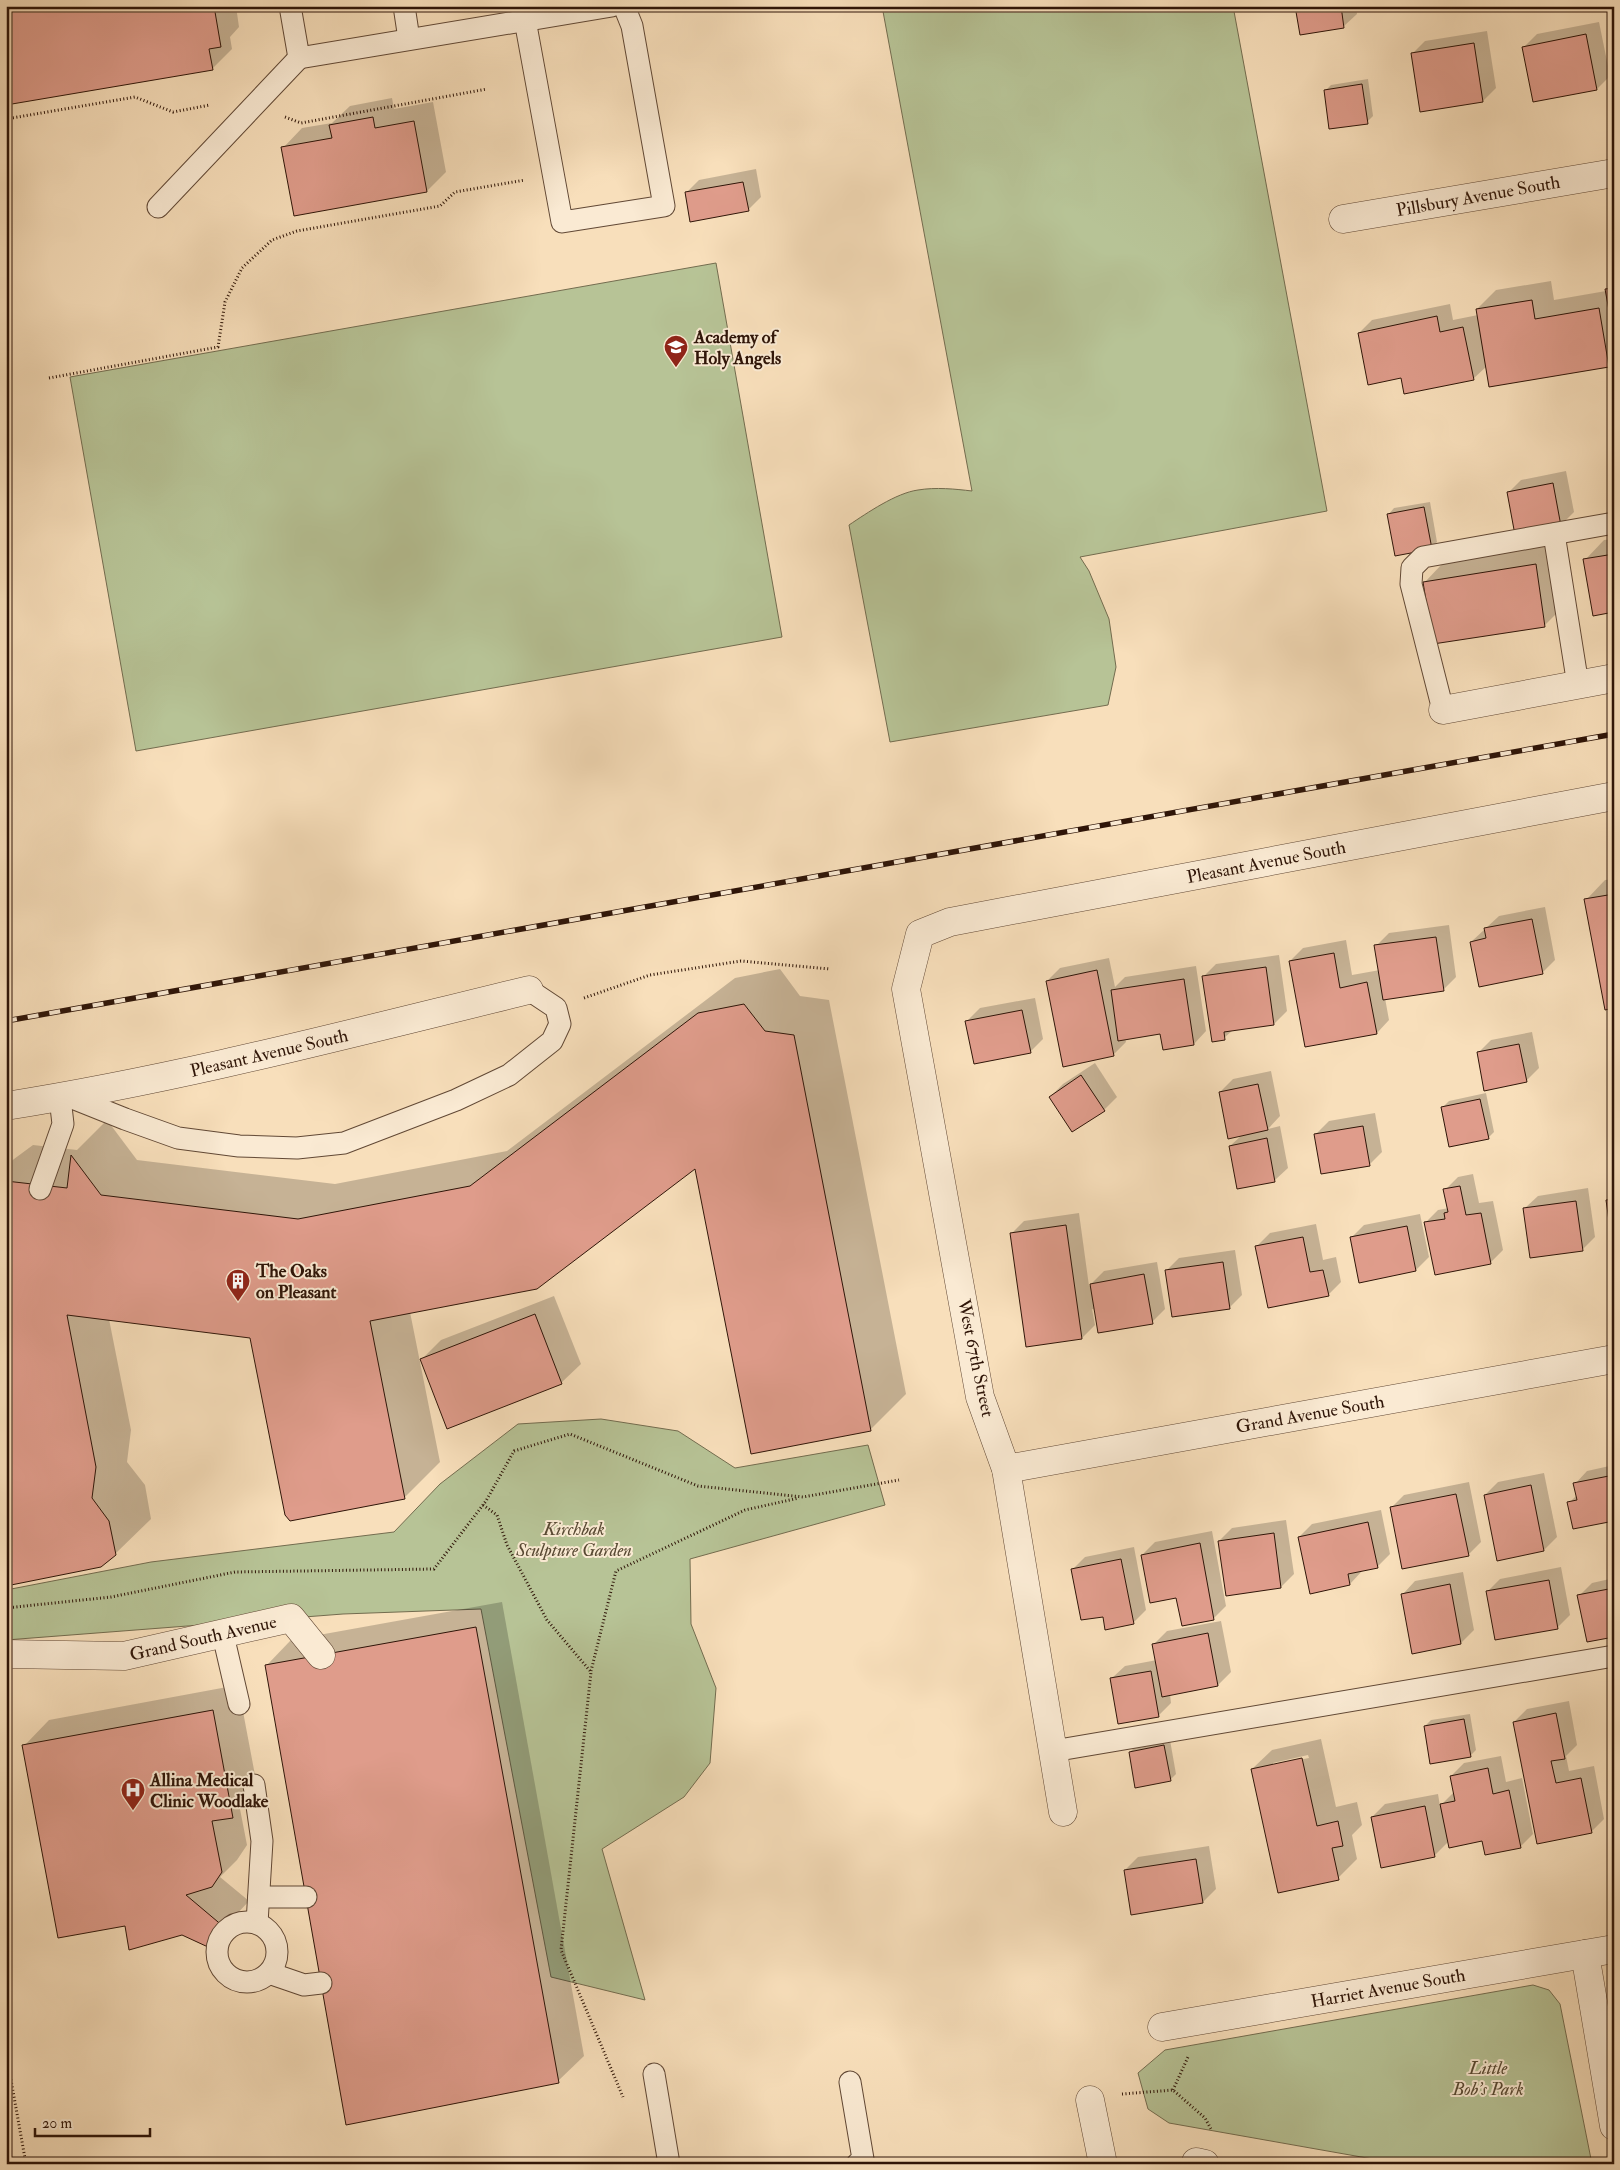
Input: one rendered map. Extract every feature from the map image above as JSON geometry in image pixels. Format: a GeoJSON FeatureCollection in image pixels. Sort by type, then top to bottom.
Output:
{"type":"FeatureCollection","features":[{"type":"Feature","properties":{"kind":"street","name":"Pillsbury Avenue South"},"geometry":{"type":"LineString","coordinates":[[1343,219],[1614,173]]}},
{"type":"Feature","properties":{"kind":"street"},"geometry":{"type":"LineString","coordinates":[[1443,710],[1614,678]]}},
{"type":"Feature","properties":{"kind":"street","name":"Pleasant Avenue South"},"geometry":{"type":"LineString","coordinates":[[920,934],[950,922],[1614,796]]}},
{"type":"Feature","properties":{"kind":"street","name":"West 67th Street"},"geometry":{"type":"LineString","coordinates":[[920,934],[906,989],[980,1397],[1006,1469],[1063,1812]]}},
{"type":"Feature","properties":{"kind":"street","name":"Pleasant Avenue South"},"geometry":{"type":"LineString","coordinates":[[6,1106],[65,1097],[180,1074],[529,990]]}},
{"type":"Feature","properties":{"kind":"street","name":"Grand Avenue South"},"geometry":{"type":"LineString","coordinates":[[1006,1469],[1614,1359]]}},
{"type":"Feature","properties":{"kind":"street","name":"Grand South Avenue"},"geometry":{"type":"LineString","coordinates":[[6,1654],[124,1656],[291,1618],[321,1655]]}},
{"type":"Feature","properties":{"kind":"street","name":"Harriet Avenue South"},"geometry":{"type":"LineString","coordinates":[[1162,2027],[1614,1948]]}},
{"type":"Feature","properties":{"kind":"street"},"geometry":{"type":"LineString","coordinates":[[1585,1954],[1614,2126]]}},
{"type":"Feature","properties":{"kind":"street"},"geometry":{"type":"LineString","coordinates":[[1090,2100],[1103,2164]]}},
{"type":"Feature","properties":{"kind":"lane"},"geometry":{"type":"LineString","coordinates":[[290,6],[298,58]]}},
{"type":"Feature","properties":{"kind":"lane"},"geometry":{"type":"LineString","coordinates":[[404,6],[409,39]]}},
{"type":"Feature","properties":{"kind":"lane"},"geometry":{"type":"LineString","coordinates":[[158,207],[298,58],[612,6]]}},
{"type":"Feature","properties":{"kind":"lane"},"geometry":{"type":"LineString","coordinates":[[525,20],[562,222],[664,206],[632,26],[624,6]]}},
{"type":"Feature","properties":{"kind":"lane"},"geometry":{"type":"LineString","coordinates":[[1443,710],[1411,584],[1412,568],[1423,557],[1614,523]]}},
{"type":"Feature","properties":{"kind":"lane"},"geometry":{"type":"LineString","coordinates":[[1554,534],[1578,685]]}},
{"type":"Feature","properties":{"kind":"lane"},"geometry":{"type":"LineString","coordinates":[[40,1189],[63,1124],[65,1097],[178,1138],[239,1146],[297,1148],[344,1143],[448,1104],[509,1074],[552,1041],[560,1024],[556,1008],[529,990]]}},
{"type":"Feature","properties":{"kind":"lane"},"geometry":{"type":"LineString","coordinates":[[223,1635],[239,1704]]}},
{"type":"Feature","properties":{"kind":"lane"},"geometry":{"type":"LineString","coordinates":[[1052,1751],[1614,1656]]}},
{"type":"Feature","properties":{"kind":"lane"},"geometry":{"type":"LineString","coordinates":[[254,1785],[262,1842],[257,1923]]}},
{"type":"Feature","properties":{"kind":"lane"},"geometry":{"type":"LineString","coordinates":[[259,1897],[306,1898]]}},
{"type":"Feature","properties":{"kind":"lane"},"geometry":{"type":"LineString","coordinates":[[237,1922],[257,1923],[266,1928],[277,1944],[275,1965],[261,1979],[241,1982],[223,1972],[216,1953],[218,1943],[228,1927],[237,1922]]}},
{"type":"Feature","properties":{"kind":"lane"},"geometry":{"type":"LineString","coordinates":[[269,1973],[304,1985],[321,1983]]}},
{"type":"Feature","properties":{"kind":"lane"},"geometry":{"type":"LineString","coordinates":[[654,2074],[669,2164]]}},
{"type":"Feature","properties":{"kind":"lane"},"geometry":{"type":"LineString","coordinates":[[850,2082],[860,2161]]}},
{"type":"Feature","properties":{"kind":"path"},"geometry":{"type":"LineString","coordinates":[[282,116],[301,123],[487,89]]}},
{"type":"Feature","properties":{"kind":"path"},"geometry":{"type":"LineString","coordinates":[[6,119],[135,97],[173,112],[215,104]]}},
{"type":"Feature","properties":{"kind":"path"},"geometry":{"type":"LineString","coordinates":[[49,378],[218,347],[225,302],[242,268],[272,240],[296,231],[440,206],[455,192],[554,175]]}},
{"type":"Feature","properties":{"kind":"path"},"geometry":{"type":"LineString","coordinates":[[556,1008],[650,974],[741,961],[830,969]]}},
{"type":"Feature","properties":{"kind":"path"},"geometry":{"type":"LineString","coordinates":[[6,1608],[111,1597],[235,1572],[434,1569],[483,1504],[514,1451],[570,1434],[698,1486],[803,1497]]}},
{"type":"Feature","properties":{"kind":"path"},"geometry":{"type":"LineString","coordinates":[[623,2097],[561,1950],[591,1672],[616,1571],[745,1510],[803,1497],[899,1480]]}},
{"type":"Feature","properties":{"kind":"path"},"geometry":{"type":"LineString","coordinates":[[483,1504],[497,1515],[507,1546],[547,1620],[591,1672]]}},
{"type":"Feature","properties":{"kind":"path"},"geometry":{"type":"LineString","coordinates":[[6,2052],[26,2164]]}},
{"type":"Feature","properties":{"kind":"path"},"geometry":{"type":"LineString","coordinates":[[1090,2100],[1136,2092],[1173,2090],[1206,2118],[1213,2133]]}},
{"type":"Feature","properties":{"kind":"green space"},"geometry":{"type":"Polygon","coordinates":[[[882,6],[1233,6],[1327,511],[1080,557],[1089,571],[1109,619],[1116,667],[1108,705],[890,742],[849,525],[882,504],[909,492],[939,488],[972,491],[882,6]]]}},
{"type":"Feature","properties":{"kind":"green space"},"geometry":{"type":"Polygon","coordinates":[[[716,263],[782,637],[136,751],[70,377],[716,263]]]}},
{"type":"Feature","properties":{"kind":"green space","name":"Kirchbak Sculpture Garden"},"geometry":{"type":"Polygon","coordinates":[[[601,1419],[678,1431],[735,1468],[868,1445],[885,1505],[690,1559],[691,1624],[716,1688],[710,1763],[684,1797],[602,1849],[645,2000],[551,1977],[481,1609],[343,1614],[6,1640],[6,1590],[151,1562],[394,1532],[440,1484],[518,1424],[601,1419]]]}},
{"type":"Feature","properties":{"kind":"green space","name":"Little Bob's Park"},"geometry":{"type":"Polygon","coordinates":[[[1533,1985],[1549,1990],[1560,2004],[1592,2164],[1401,2164],[1169,2123],[1148,2109],[1138,2073],[1165,2050],[1533,1985]]]}},
{"type":"Feature","properties":{"kind":"building"},"geometry":{"type":"Polygon","coordinates":[[[6,6],[214,6],[221,47],[209,49],[213,70],[6,105],[6,6]]]}},
{"type":"Feature","properties":{"kind":"building"},"geometry":{"type":"Polygon","coordinates":[[[1295,6],[1341,6],[1344,28],[1300,35],[1295,6]]]}},
{"type":"Feature","properties":{"kind":"building"},"geometry":{"type":"Polygon","coordinates":[[[1586,34],[1597,90],[1533,102],[1522,47],[1586,34]]]}},
{"type":"Feature","properties":{"kind":"building"},"geometry":{"type":"Polygon","coordinates":[[[1474,43],[1483,102],[1420,112],[1411,53],[1474,43]]]}},
{"type":"Feature","properties":{"kind":"building"},"geometry":{"type":"Polygon","coordinates":[[[1362,84],[1368,124],[1329,129],[1324,90],[1362,84]]]}},
{"type":"Feature","properties":{"kind":"building"},"geometry":{"type":"Polygon","coordinates":[[[373,117],[375,128],[414,121],[427,192],[294,216],[281,147],[332,138],[329,125],[373,117]]]}},
{"type":"Feature","properties":{"kind":"building"},"geometry":{"type":"Polygon","coordinates":[[[743,182],[749,211],[690,222],[685,192],[743,182]]]}},
{"type":"Feature","properties":{"kind":"building"},"geometry":{"type":"Polygon","coordinates":[[[1614,288],[1614,338],[1605,289],[1614,288]]]}},
{"type":"Feature","properties":{"kind":"building"},"geometry":{"type":"Polygon","coordinates":[[[1532,300],[1535,319],[1599,308],[1609,367],[1489,387],[1476,309],[1532,300]]]}},
{"type":"Feature","properties":{"kind":"building"},"geometry":{"type":"Polygon","coordinates":[[[1437,316],[1440,332],[1463,327],[1474,380],[1404,394],[1401,378],[1368,385],[1358,333],[1437,316]]]}},
{"type":"Feature","properties":{"kind":"building"},"geometry":{"type":"Polygon","coordinates":[[[1553,483],[1561,526],[1515,535],[1507,492],[1553,483]]]}},
{"type":"Feature","properties":{"kind":"building"},"geometry":{"type":"Polygon","coordinates":[[[1424,507],[1432,549],[1395,556],[1387,514],[1424,507]]]}},
{"type":"Feature","properties":{"kind":"building"},"geometry":{"type":"Polygon","coordinates":[[[1614,554],[1614,612],[1593,616],[1583,559],[1614,554]]]}},
{"type":"Feature","properties":{"kind":"building"},"geometry":{"type":"Polygon","coordinates":[[[1536,564],[1545,627],[1433,644],[1423,582],[1536,564]]]}},
{"type":"Feature","properties":{"kind":"building"},"geometry":{"type":"Polygon","coordinates":[[[1614,894],[1614,1008],[1605,1010],[1584,899],[1614,894]]]}},
{"type":"Feature","properties":{"kind":"building"},"geometry":{"type":"Polygon","coordinates":[[[1532,919],[1543,974],[1479,987],[1470,942],[1486,938],[1484,928],[1532,919]]]}},
{"type":"Feature","properties":{"kind":"building"},"geometry":{"type":"Polygon","coordinates":[[[1436,937],[1444,991],[1383,1000],[1374,945],[1436,937]]]}},
{"type":"Feature","properties":{"kind":"building"},"geometry":{"type":"Polygon","coordinates":[[[1334,953],[1340,988],[1367,982],[1377,1034],[1305,1047],[1289,961],[1334,953]]]}},
{"type":"Feature","properties":{"kind":"building"},"geometry":{"type":"Polygon","coordinates":[[[1266,967],[1274,1025],[1224,1032],[1225,1040],[1212,1042],[1202,976],[1266,967]]]}},
{"type":"Feature","properties":{"kind":"building"},"geometry":{"type":"Polygon","coordinates":[[[1097,970],[1114,1056],[1063,1067],[1046,981],[1097,970]]]}},
{"type":"Feature","properties":{"kind":"building"},"geometry":{"type":"Polygon","coordinates":[[[1184,979],[1194,1045],[1163,1050],[1160,1034],[1118,1041],[1111,990],[1184,979]]]}},
{"type":"Feature","properties":{"kind":"building","name":"The Oaks on Pleasant"},"geometry":{"type":"Polygon","coordinates":[[[744,1004],[765,1031],[794,1035],[871,1431],[751,1454],[695,1169],[537,1289],[370,1321],[405,1499],[290,1521],[285,1515],[250,1338],[67,1315],[96,1467],[92,1498],[109,1521],[116,1555],[101,1567],[6,1586],[6,1181],[67,1188],[71,1155],[101,1195],[298,1219],[470,1186],[698,1013],[744,1004]]]}},
{"type":"Feature","properties":{"kind":"building"},"geometry":{"type":"Polygon","coordinates":[[[1022,1010],[1031,1053],[974,1064],[965,1021],[1022,1010]]]}},
{"type":"Feature","properties":{"kind":"building"},"geometry":{"type":"Polygon","coordinates":[[[1519,1044],[1527,1082],[1484,1091],[1477,1052],[1519,1044]]]}},
{"type":"Feature","properties":{"kind":"building"},"geometry":{"type":"Polygon","coordinates":[[[1081,1075],[1105,1111],[1072,1132],[1049,1097],[1081,1075]]]}},
{"type":"Feature","properties":{"kind":"building"},"geometry":{"type":"Polygon","coordinates":[[[1258,1084],[1268,1130],[1228,1139],[1219,1092],[1258,1084]]]}},
{"type":"Feature","properties":{"kind":"building"},"geometry":{"type":"Polygon","coordinates":[[[1480,1099],[1489,1139],[1449,1147],[1441,1107],[1480,1099]]]}},
{"type":"Feature","properties":{"kind":"building"},"geometry":{"type":"Polygon","coordinates":[[[1363,1126],[1370,1166],[1321,1174],[1314,1134],[1363,1126]]]}},
{"type":"Feature","properties":{"kind":"building"},"geometry":{"type":"Polygon","coordinates":[[[1267,1138],[1275,1182],[1237,1189],[1229,1146],[1267,1138]]]}},
{"type":"Feature","properties":{"kind":"building"},"geometry":{"type":"Polygon","coordinates":[[[1460,1186],[1466,1215],[1481,1213],[1491,1264],[1435,1275],[1424,1222],[1445,1219],[1444,1213],[1448,1212],[1443,1189],[1460,1186]]]}},
{"type":"Feature","properties":{"kind":"building"},"geometry":{"type":"Polygon","coordinates":[[[1614,1199],[1614,1242],[1612,1243],[1606,1200],[1614,1199]]]}},
{"type":"Feature","properties":{"kind":"building"},"geometry":{"type":"Polygon","coordinates":[[[1576,1201],[1583,1251],[1530,1258],[1523,1208],[1576,1201]]]}},
{"type":"Feature","properties":{"kind":"building"},"geometry":{"type":"Polygon","coordinates":[[[1066,1225],[1082,1339],[1026,1347],[1010,1233],[1066,1225]]]}},
{"type":"Feature","properties":{"kind":"building"},"geometry":{"type":"Polygon","coordinates":[[[1407,1226],[1416,1271],[1359,1283],[1350,1237],[1407,1226]]]}},
{"type":"Feature","properties":{"kind":"building"},"geometry":{"type":"Polygon","coordinates":[[[1303,1237],[1310,1272],[1323,1270],[1329,1296],[1268,1308],[1255,1246],[1303,1237]]]}},
{"type":"Feature","properties":{"kind":"building"},"geometry":{"type":"Polygon","coordinates":[[[1223,1262],[1230,1309],[1172,1317],[1165,1270],[1223,1262]]]}},
{"type":"Feature","properties":{"kind":"building"},"geometry":{"type":"Polygon","coordinates":[[[1144,1274],[1153,1324],[1098,1333],[1090,1284],[1144,1274]]]}},
{"type":"Feature","properties":{"kind":"building"},"geometry":{"type":"Polygon","coordinates":[[[535,1314],[562,1384],[447,1429],[420,1359],[535,1314]]]}},
{"type":"Feature","properties":{"kind":"building"},"geometry":{"type":"Polygon","coordinates":[[[1614,1475],[1614,1521],[1573,1529],[1567,1502],[1577,1500],[1573,1483],[1614,1475]]]}},
{"type":"Feature","properties":{"kind":"building"},"geometry":{"type":"Polygon","coordinates":[[[1531,1485],[1544,1551],[1497,1561],[1484,1495],[1531,1485]]]}},
{"type":"Feature","properties":{"kind":"building"},"geometry":{"type":"Polygon","coordinates":[[[1456,1494],[1469,1556],[1402,1569],[1390,1507],[1456,1494]]]}},
{"type":"Feature","properties":{"kind":"building"},"geometry":{"type":"Polygon","coordinates":[[[1368,1522],[1378,1568],[1348,1574],[1350,1585],[1310,1594],[1298,1537],[1368,1522]]]}},
{"type":"Feature","properties":{"kind":"building"},"geometry":{"type":"Polygon","coordinates":[[[1274,1533],[1281,1588],[1226,1596],[1218,1541],[1274,1533]]]}},
{"type":"Feature","properties":{"kind":"building"},"geometry":{"type":"Polygon","coordinates":[[[1200,1543],[1214,1620],[1182,1626],[1176,1598],[1150,1603],[1141,1555],[1200,1543]]]}},
{"type":"Feature","properties":{"kind":"building"},"geometry":{"type":"Polygon","coordinates":[[[1121,1559],[1134,1624],[1105,1630],[1103,1617],[1081,1620],[1071,1569],[1121,1559]]]}},
{"type":"Feature","properties":{"kind":"building"},"geometry":{"type":"Polygon","coordinates":[[[1549,1580],[1558,1629],[1495,1640],[1486,1591],[1549,1580]]]}},
{"type":"Feature","properties":{"kind":"building"},"geometry":{"type":"Polygon","coordinates":[[[1450,1584],[1461,1644],[1412,1654],[1401,1594],[1450,1584]]]}},
{"type":"Feature","properties":{"kind":"building"},"geometry":{"type":"Polygon","coordinates":[[[1614,1588],[1614,1637],[1587,1642],[1577,1595],[1614,1588]]]}},
{"type":"Feature","properties":{"kind":"building"},"geometry":{"type":"Polygon","coordinates":[[[476,1627],[559,2083],[346,2125],[265,1665],[476,1627]]]}},
{"type":"Feature","properties":{"kind":"building"},"geometry":{"type":"Polygon","coordinates":[[[1208,1633],[1218,1686],[1162,1697],[1152,1644],[1208,1633]]]}},
{"type":"Feature","properties":{"kind":"building"},"geometry":{"type":"Polygon","coordinates":[[[1151,1671],[1159,1717],[1118,1724],[1110,1678],[1151,1671]]]}},
{"type":"Feature","properties":{"kind":"building"},"geometry":{"type":"Polygon","coordinates":[[[213,1710],[233,1818],[212,1821],[222,1872],[212,1887],[186,1895],[224,1927],[208,1947],[182,1935],[129,1950],[125,1926],[58,1938],[22,1745],[213,1710]]]}},
{"type":"Feature","properties":{"kind":"building"},"geometry":{"type":"Polygon","coordinates":[[[1556,1713],[1565,1759],[1551,1761],[1556,1783],[1581,1778],[1592,1833],[1537,1844],[1513,1722],[1556,1713]]]}},
{"type":"Feature","properties":{"kind":"building"},"geometry":{"type":"Polygon","coordinates":[[[1464,1719],[1471,1757],[1430,1764],[1424,1726],[1464,1719]]]}},
{"type":"Feature","properties":{"kind":"building"},"geometry":{"type":"Polygon","coordinates":[[[1164,1745],[1171,1781],[1135,1788],[1129,1752],[1164,1745]]]}},
{"type":"Feature","properties":{"kind":"building"},"geometry":{"type":"Polygon","coordinates":[[[1302,1758],[1317,1826],[1338,1821],[1343,1846],[1332,1848],[1339,1880],[1278,1893],[1251,1769],[1302,1758]]]}},
{"type":"Feature","properties":{"kind":"building"},"geometry":{"type":"Polygon","coordinates":[[[1488,1768],[1493,1794],[1509,1790],[1521,1848],[1485,1855],[1482,1841],[1449,1848],[1440,1804],[1455,1801],[1450,1776],[1488,1768]]]}},
{"type":"Feature","properties":{"kind":"building"},"geometry":{"type":"Polygon","coordinates":[[[1425,1806],[1435,1857],[1381,1868],[1371,1817],[1425,1806]]]}},
{"type":"Feature","properties":{"kind":"building"},"geometry":{"type":"Polygon","coordinates":[[[1196,1859],[1203,1903],[1131,1915],[1124,1870],[1196,1859]]]}},
{"type":"Feature","properties":{"kind":"railway"},"geometry":{"type":"LineString","coordinates":[[6,1021],[1614,734]]}},
{"type":"Feature","properties":{"kind":"place","name":"Academy of Holy Angels"},"geometry":{"type":"Point","coordinates":[676,368]}},
{"type":"Feature","properties":{"kind":"place","name":"The Oaks on Pleasant"},"geometry":{"type":"Point","coordinates":[238,1302]}},
{"type":"Feature","properties":{"kind":"place","name":"Allina Medical Clinic Woodlake"},"geometry":{"type":"Point","coordinates":[133,1811]}}]}
